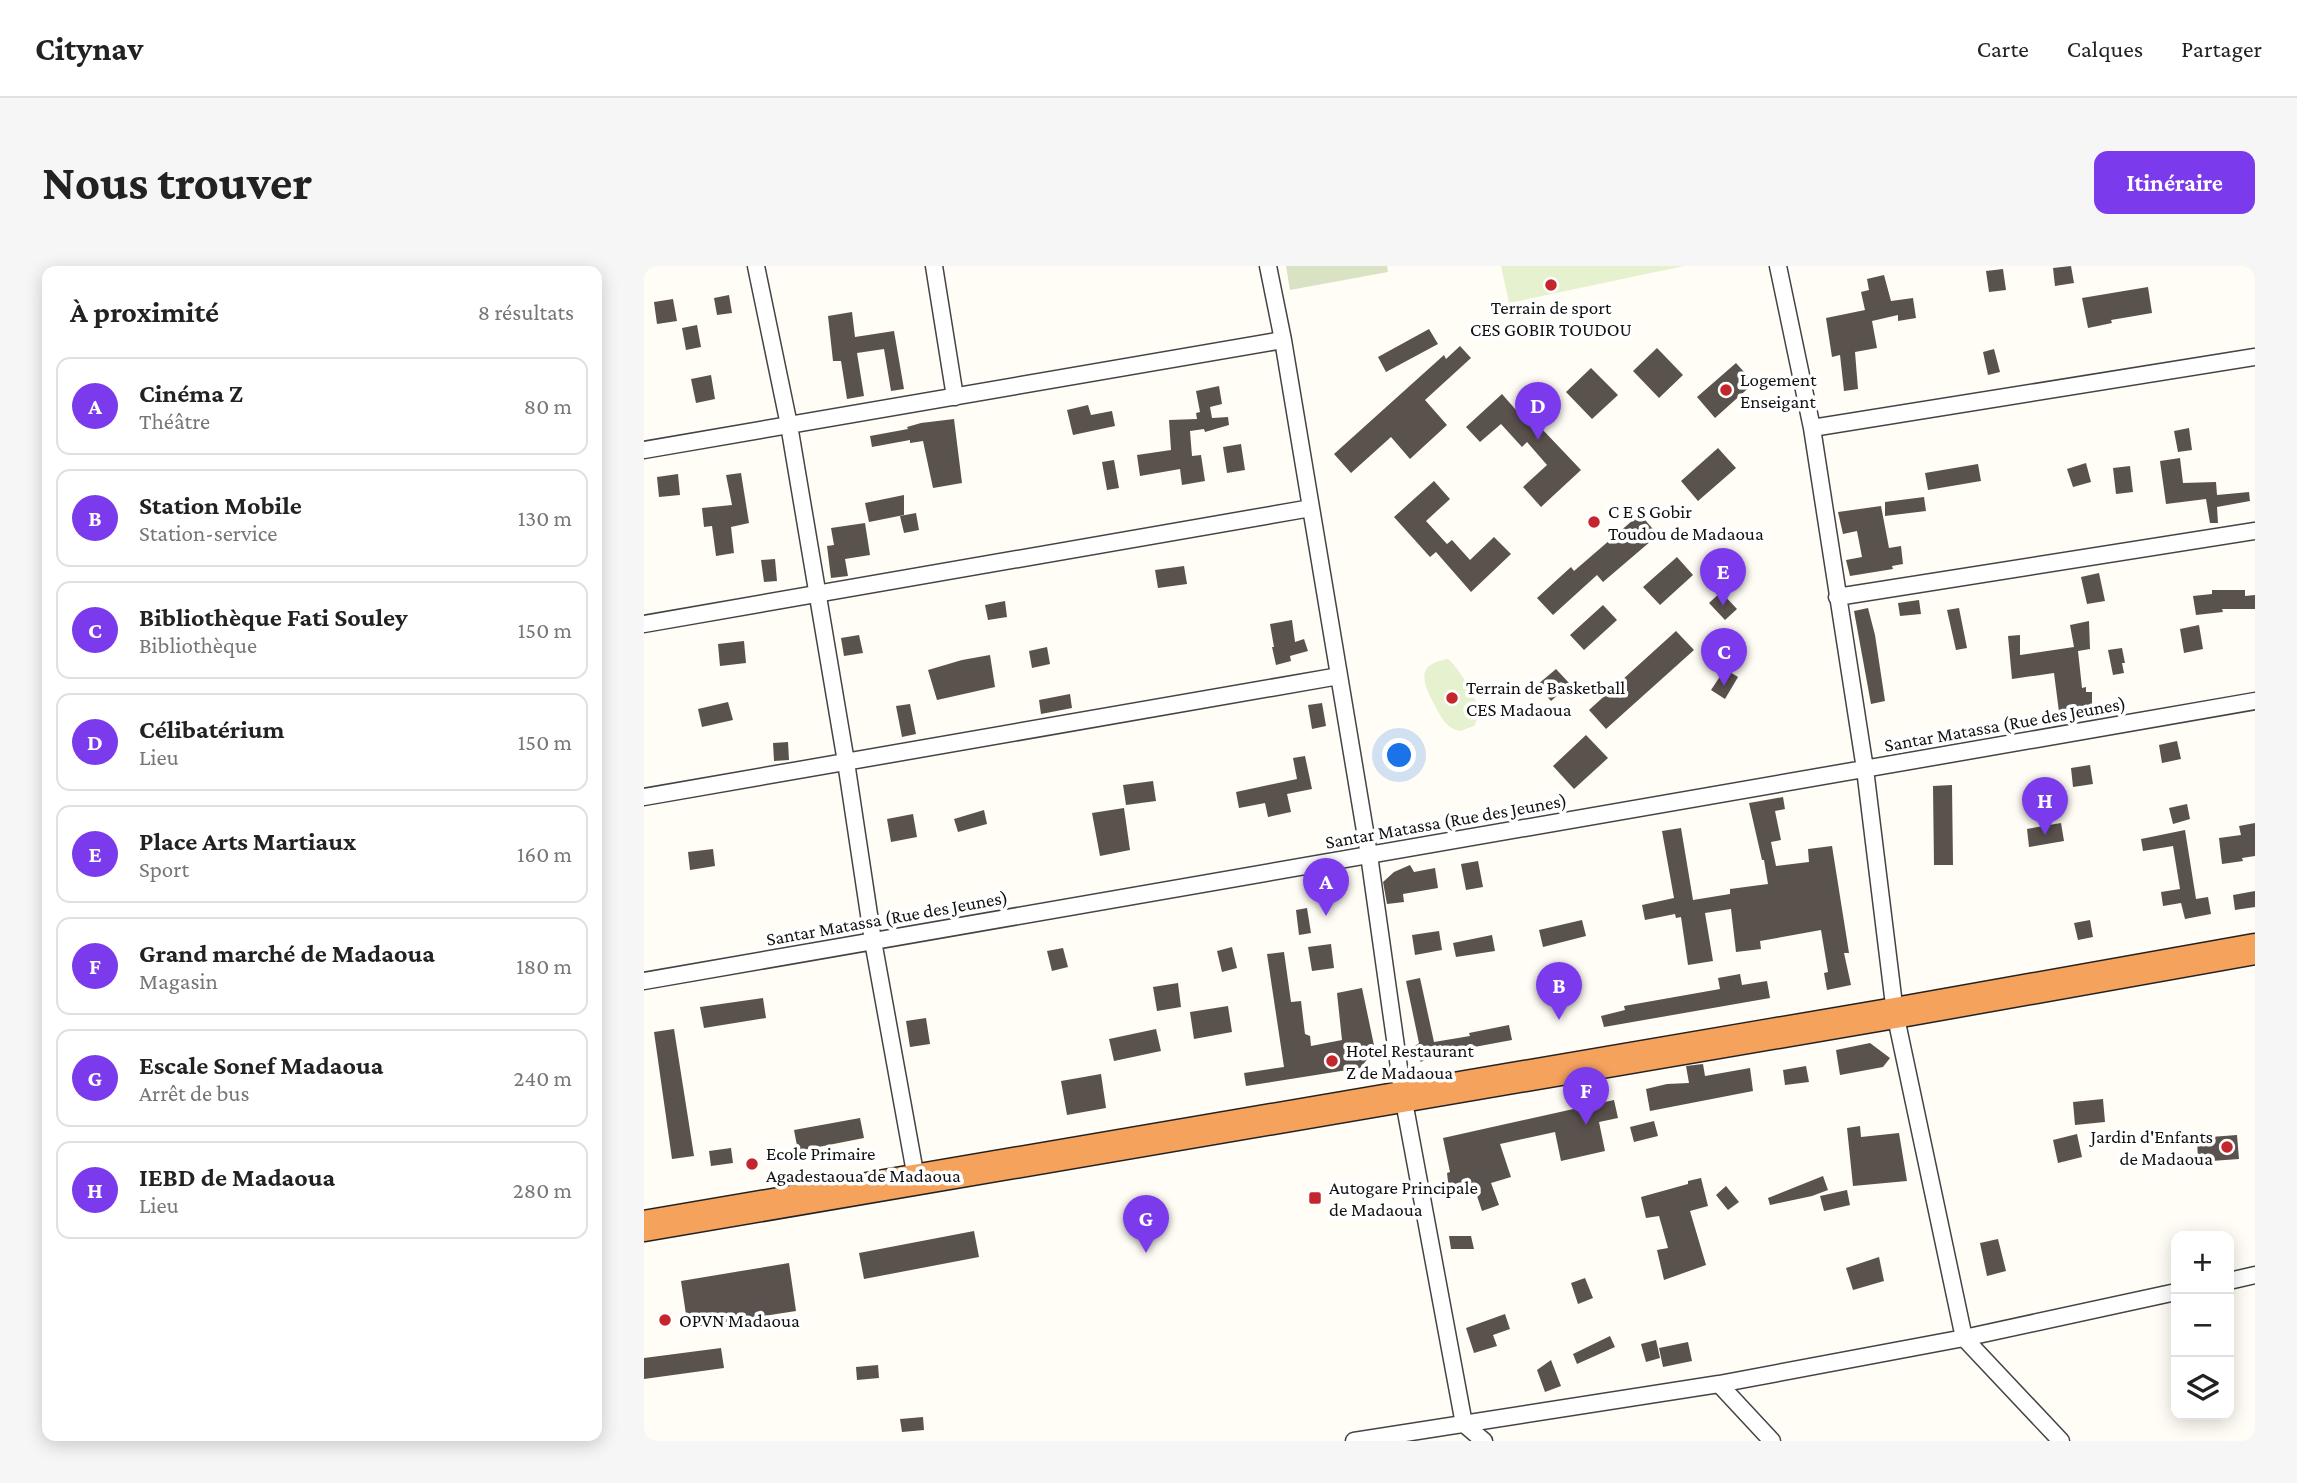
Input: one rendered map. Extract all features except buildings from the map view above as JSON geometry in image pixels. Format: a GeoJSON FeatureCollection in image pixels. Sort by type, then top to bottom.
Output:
{"type":"FeatureCollection","features":[{"type":"Feature","properties":{"kind":"highway"},"geometry":{"type":"LineString","coordinates":[[644,1226],[2255,949]]}},
{"type":"Feature","properties":{"kind":"street"},"geometry":{"type":"LineString","coordinates":[[756,266],[789,425],[846,762],[873,941],[916,1178]]}},
{"type":"Feature","properties":{"kind":"street"},"geometry":{"type":"LineString","coordinates":[[934,266],[955,397]]}},
{"type":"Feature","properties":{"kind":"street"},"geometry":{"type":"LineString","coordinates":[[1268,266],[1283,340],[1369,856],[1403,1096],[1464,1424],[1484,1441]]}},
{"type":"Feature","properties":{"kind":"street"},"geometry":{"type":"LineString","coordinates":[[1778,266],[1812,428],[1865,769],[1895,1013],[1964,1338],[2061,1441]]}},
{"type":"Feature","properties":{"kind":"street"},"geometry":{"type":"LineString","coordinates":[[644,450],[1283,340]]}},
{"type":"Feature","properties":{"kind":"street"},"geometry":{"type":"LineString","coordinates":[[1812,428],[2255,357]]}},
{"type":"Feature","properties":{"kind":"street"},"geometry":{"type":"LineString","coordinates":[[644,624],[1311,508]]}},
{"type":"Feature","properties":{"kind":"street"},"geometry":{"type":"LineString","coordinates":[[1837,597],[2255,531]]}},
{"type":"Feature","properties":{"kind":"street"},"geometry":{"type":"LineString","coordinates":[[644,797],[1339,676]]}},
{"type":"Feature","properties":{"kind":"street","name":"Santar Matassa (Rue des Jeunes)"},"geometry":{"type":"LineString","coordinates":[[644,982],[2255,701]]}},
{"type":"Feature","properties":{"kind":"street"},"geometry":{"type":"LineString","coordinates":[[2234,1280],[2255,1275]]}},
{"type":"Feature","properties":{"kind":"street"},"geometry":{"type":"LineString","coordinates":[[1354,1441],[1720,1384],[1964,1338],[2171,1293]]}},
{"type":"Feature","properties":{"kind":"street"},"geometry":{"type":"LineString","coordinates":[[1720,1384],[1772,1441]]}},
{"type":"Feature","properties":{"kind":"street"},"geometry":{"type":"LineString","coordinates":[[1452,1441],[1464,1424]]}},
{"type":"Feature","properties":{"kind":"green space"},"geometry":{"type":"Polygon","coordinates":[[[1286,266],[1387,266],[1388,272],[1290,290],[1286,266]]]}},
{"type":"Feature","properties":{"kind":"green space","name":"Terrain de sport CES GOBIR TOUDOU"},"geometry":{"type":"Polygon","coordinates":[[[1501,266],[1684,266],[1509,303],[1501,266]]]}},
{"type":"Feature","properties":{"kind":"green space","name":"Terrain de Basketball CES Madaoua"},"geometry":{"type":"Polygon","coordinates":[[[1448,659],[1466,682],[1478,709],[1474,726],[1460,731],[1444,721],[1425,681],[1426,669],[1438,661],[1448,659]]]}},
{"type":"Feature","properties":{"kind":"place","name":"Terrain de sport CES GOBIR TOUDOU"},"geometry":{"type":"Point","coordinates":[1551,285]}},
{"type":"Feature","properties":{"kind":"place","name":"Logement Enseigant"},"geometry":{"type":"Point","coordinates":[1726,390]}},
{"type":"Feature","properties":{"kind":"place","name":"Célibatérium"},"geometry":{"type":"Point","coordinates":[1538,440]}},
{"type":"Feature","properties":{"kind":"place","name":"C E S Gobir Toudou de Madaoua"},"geometry":{"type":"Point","coordinates":[1594,522]}},
{"type":"Feature","properties":{"kind":"place","name":"Place Arts Martiaux"},"geometry":{"type":"Point","coordinates":[1723,606]}},
{"type":"Feature","properties":{"kind":"place","name":"Bibliothèque Fati Souley"},"geometry":{"type":"Point","coordinates":[1724,686]}},
{"type":"Feature","properties":{"kind":"place","name":"Terrain de Basketball CES Madaoua"},"geometry":{"type":"Point","coordinates":[1452,698]}},
{"type":"Feature","properties":{"kind":"place","name":"IEBD de Madaoua"},"geometry":{"type":"Point","coordinates":[2045,835]}},
{"type":"Feature","properties":{"kind":"place","name":"Cinéma Z"},"geometry":{"type":"Point","coordinates":[1326,916]}},
{"type":"Feature","properties":{"kind":"place","name":"Station Mobile"},"geometry":{"type":"Point","coordinates":[1559,1020]}},
{"type":"Feature","properties":{"kind":"place","name":"Hotel Restaurant Z de Madaoua"},"geometry":{"type":"Point","coordinates":[1332,1061]}},
{"type":"Feature","properties":{"kind":"place","name":"Grand marché de Madaoua"},"geometry":{"type":"Point","coordinates":[1586,1125]}},
{"type":"Feature","properties":{"kind":"place","name":"Jardin d'Enfants de Madaoua"},"geometry":{"type":"Point","coordinates":[2227,1147]}},
{"type":"Feature","properties":{"kind":"place","name":"Ecole Primaire Agadestaoua de Madaoua"},"geometry":{"type":"Point","coordinates":[752,1164]}},
{"type":"Feature","properties":{"kind":"place","name":"Autogare Principale de Madaoua"},"geometry":{"type":"Point","coordinates":[1315,1198]}},
{"type":"Feature","properties":{"kind":"place","name":"Escale Sonef Madaoua"},"geometry":{"type":"Point","coordinates":[1146,1253]}},
{"type":"Feature","properties":{"kind":"place","name":"OPVN Madaoua"},"geometry":{"type":"Point","coordinates":[665,1320]}}]}
